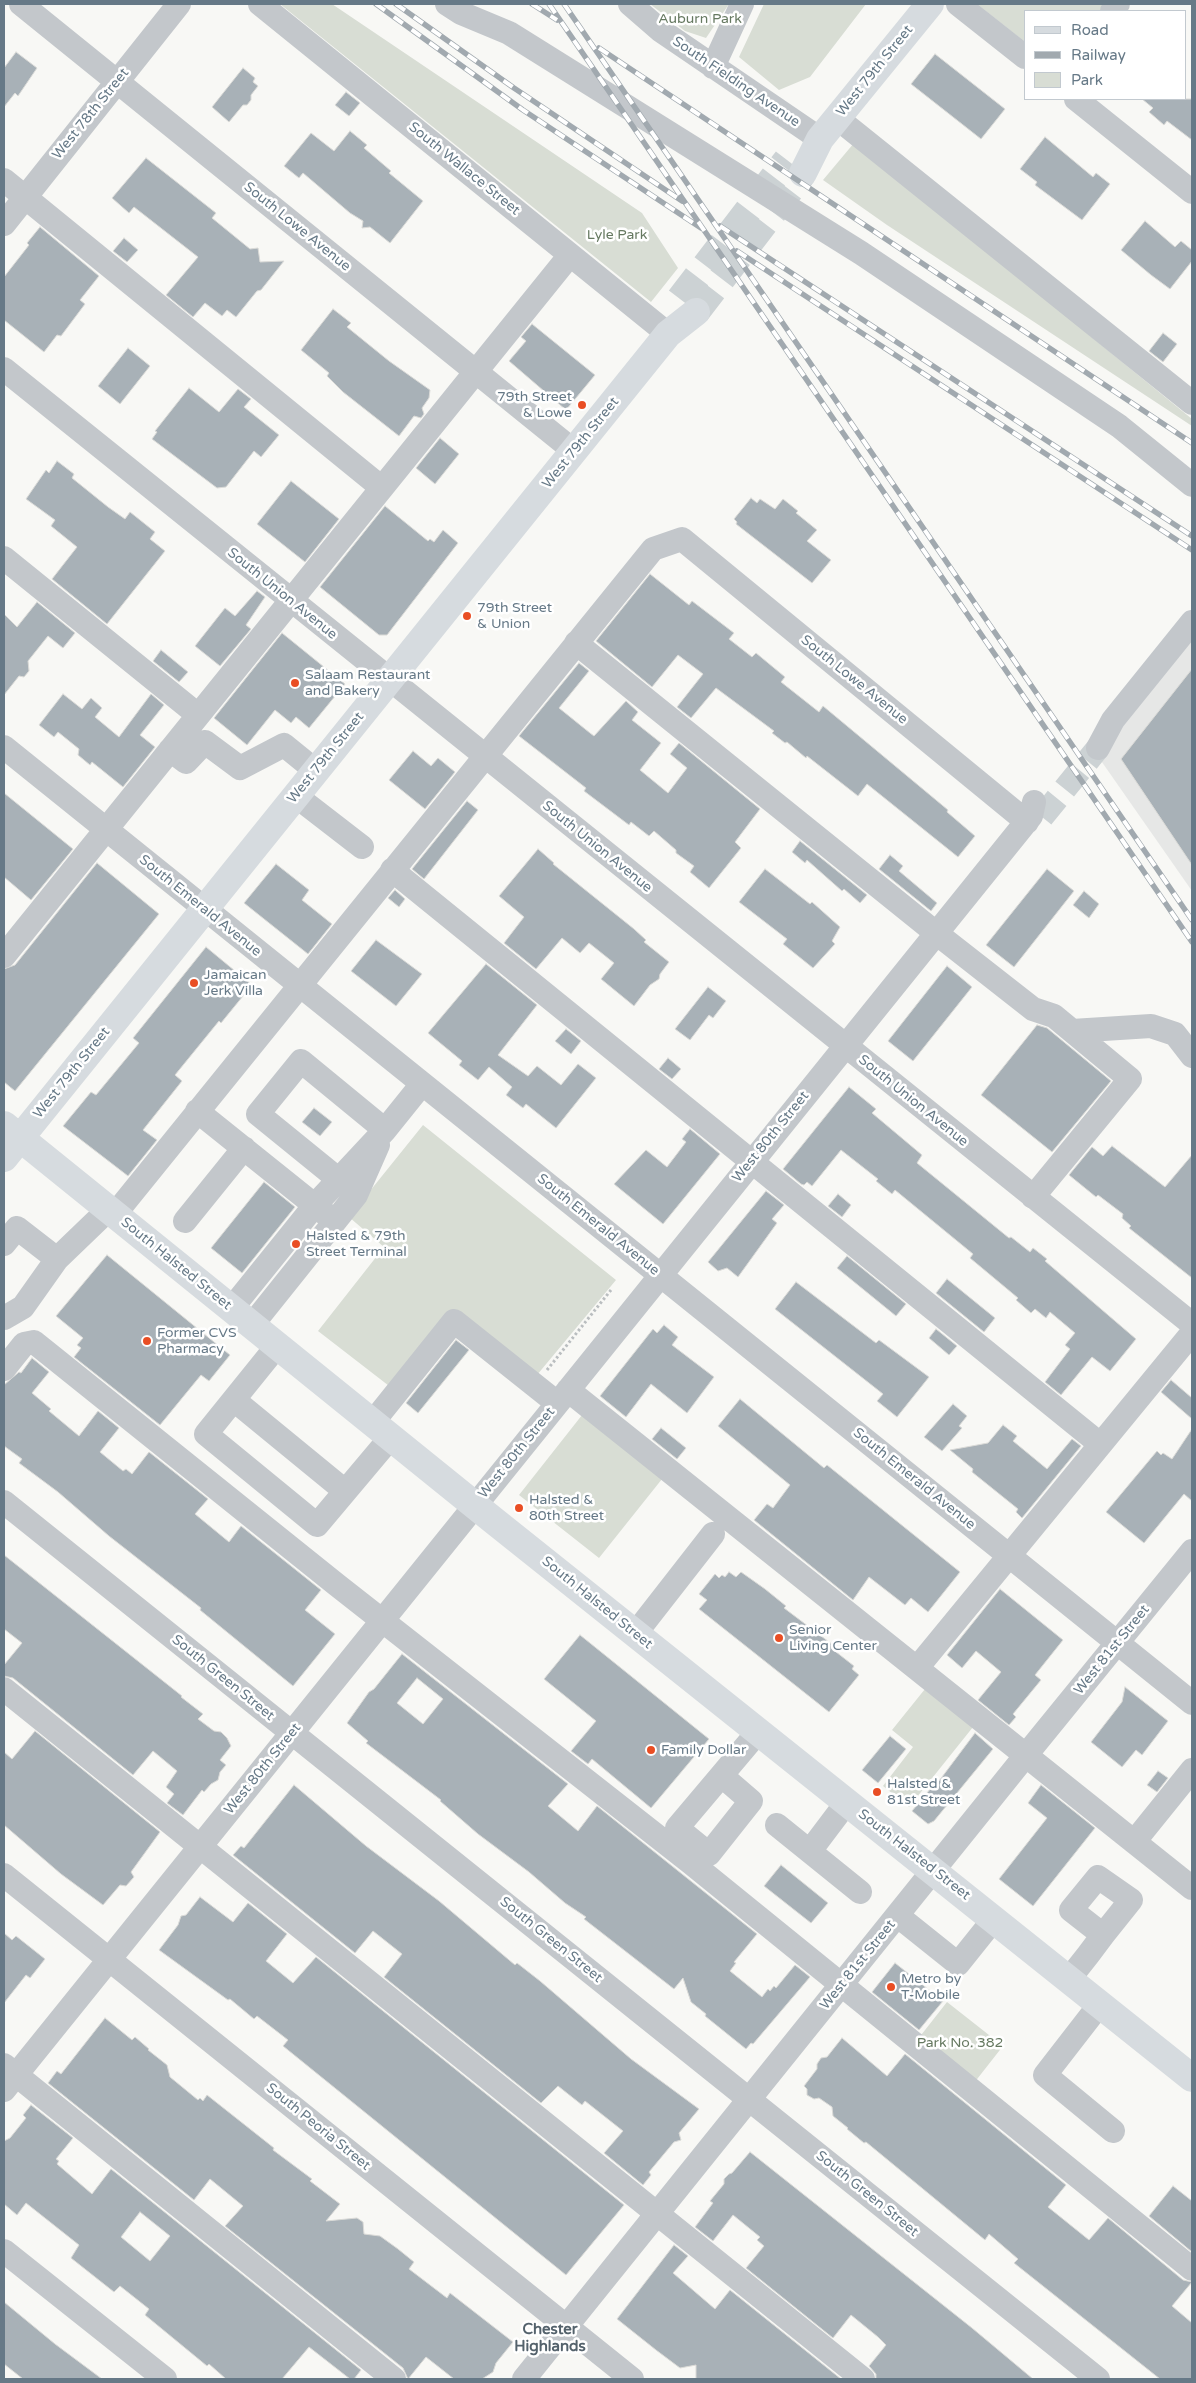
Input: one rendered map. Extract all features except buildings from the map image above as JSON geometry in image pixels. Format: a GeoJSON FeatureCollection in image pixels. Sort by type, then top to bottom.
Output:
{"type":"FeatureCollection","features":[{"type":"Feature","properties":{"kind":"main road","name":"West 79th Street"},"geometry":{"type":"LineString","coordinates":[[795,166],[820,139],[930,4]]}},
{"type":"Feature","properties":{"kind":"main road","name":"West 79th Street"},"geometry":{"type":"LineString","coordinates":[[9,1140],[204,909],[296,796],[668,334],[688,306]]}},
{"type":"Feature","properties":{"kind":"main road","name":"South Halsted Street"},"geometry":{"type":"LineString","coordinates":[[9,1140],[112,1212],[476,1506],[1192,2078]]}},
{"type":"Feature","properties":{"kind":"street","name":"South Lowe Avenue"},"geometry":{"type":"LineString","coordinates":[[21,4],[574,451]]}},
{"type":"Feature","properties":{"kind":"street","name":"West 78th Street"},"geometry":{"type":"LineString","coordinates":[[4,224],[179,4]]}},
{"type":"Feature","properties":{"kind":"street","name":"South Wallace Street"},"geometry":{"type":"LineString","coordinates":[[260,4],[668,334]]}},
{"type":"Feature","properties":{"kind":"street"},"geometry":{"type":"LineString","coordinates":[[447,4],[461,13],[509,34],[861,253],[1119,426],[1192,485]]}},
{"type":"Feature","properties":{"kind":"street","name":"South Fielding Avenue"},"geometry":{"type":"LineString","coordinates":[[630,4],[660,30],[820,139]]}},
{"type":"Feature","properties":{"kind":"street"},"geometry":{"type":"LineString","coordinates":[[713,67],[742,4]]}},
{"type":"Feature","properties":{"kind":"street"},"geometry":{"type":"LineString","coordinates":[[958,4],[1024,56]]}},
{"type":"Feature","properties":{"kind":"street"},"geometry":{"type":"LineString","coordinates":[[1077,100],[1192,192]]}},
{"type":"Feature","properties":{"kind":"street"},"geometry":{"type":"LineString","coordinates":[[837,118],[1192,403]]}},
{"type":"Feature","properties":{"kind":"street"},"geometry":{"type":"LineString","coordinates":[[4,180],[382,488]]}},
{"type":"Feature","properties":{"kind":"street"},"geometry":{"type":"LineString","coordinates":[[4,956],[570,255]]}},
{"type":"Feature","properties":{"kind":"street","name":"South Union Avenue"},"geometry":{"type":"LineString","coordinates":[[4,369],[290,601],[1192,1324]]}},
{"type":"Feature","properties":{"kind":"street","name":"South Lowe Avenue"},"geometry":{"type":"LineString","coordinates":[[576,642],[654,549],[682,539],[1034,814]]}},
{"type":"Feature","properties":{"kind":"street"},"geometry":{"type":"LineString","coordinates":[[4,558],[198,715]]}},
{"type":"Feature","properties":{"kind":"street"},"geometry":{"type":"LineString","coordinates":[[1094,740],[1192,622]]}},
{"type":"Feature","properties":{"kind":"street"},"geometry":{"type":"LineString","coordinates":[[4,1318],[24,1307],[57,1259],[112,1212],[299,986],[576,642],[936,933],[1033,1008],[1054,1016],[1130,1079],[1034,1197]]}},
{"type":"Feature","properties":{"kind":"street"},"geometry":{"type":"LineString","coordinates":[[170,750],[186,762],[204,742],[240,768],[284,745],[316,771]]}},
{"type":"Feature","properties":{"kind":"street","name":"South Emerald Avenue"},"geometry":{"type":"LineString","coordinates":[[4,746],[299,986],[661,1274],[1192,1703]]}},
{"type":"Feature","properties":{"kind":"street"},"geometry":{"type":"LineString","coordinates":[[296,796],[362,847]]}},
{"type":"Feature","properties":{"kind":"street","name":"West 80th Street"},"geometry":{"type":"LineString","coordinates":[[8,2077],[109,1960],[936,933],[1034,814]]}},
{"type":"Feature","properties":{"kind":"street"},"geometry":{"type":"LineString","coordinates":[[392,870],[1100,1444]]}},
{"type":"Feature","properties":{"kind":"street"},"geometry":{"type":"LineString","coordinates":[[1072,1031],[1151,1026],[1174,1034],[1192,1056]]}},
{"type":"Feature","properties":{"kind":"street"},"geometry":{"type":"LineString","coordinates":[[338,1179],[258,1114],[301,1061],[385,1130]]}},
{"type":"Feature","properties":{"kind":"street"},"geometry":{"type":"LineString","coordinates":[[242,1317],[315,1205],[385,1130],[422,1084]]}},
{"type":"Feature","properties":{"kind":"street"},"geometry":{"type":"LineString","coordinates":[[197,1110],[335,1221]]}},
{"type":"Feature","properties":{"kind":"street"},"geometry":{"type":"LineString","coordinates":[[242,1317],[335,1221],[356,1194],[385,1130]]}},
{"type":"Feature","properties":{"kind":"street"},"geometry":{"type":"LineString","coordinates":[[185,1221],[244,1148]]}},
{"type":"Feature","properties":{"kind":"street"},"geometry":{"type":"LineString","coordinates":[[4,1244],[17,1228],[57,1259]]}},
{"type":"Feature","properties":{"kind":"street"},"geometry":{"type":"LineString","coordinates":[[277,1346],[206,1434],[317,1524],[345,1490],[454,1321],[563,1397],[916,1668],[1192,1888]]}},
{"type":"Feature","properties":{"kind":"street"},"geometry":{"type":"LineString","coordinates":[[916,1668],[1192,1333]]}},
{"type":"Feature","properties":{"kind":"street"},"geometry":{"type":"LineString","coordinates":[[4,1369],[24,1344],[34,1342],[383,1620],[696,1855],[840,1985],[1192,2269]]}},
{"type":"Feature","properties":{"kind":"street"},"geometry":{"type":"LineString","coordinates":[[234,1400],[345,1490]]}},
{"type":"Feature","properties":{"kind":"street","name":"South Green Street"},"geometry":{"type":"LineString","coordinates":[[4,1502],[1098,2379]]}},
{"type":"Feature","properties":{"kind":"street"},"geometry":{"type":"LineString","coordinates":[[636,1634],[713,1534]]}},
{"type":"Feature","properties":{"kind":"street","name":"West 81st Street"},"geometry":{"type":"LineString","coordinates":[[524,2379],[750,2100],[840,1985],[1192,1552]]}},
{"type":"Feature","properties":{"kind":"street"},"geometry":{"type":"LineString","coordinates":[[4,1689],[199,1848],[863,2379]]}},
{"type":"Feature","properties":{"kind":"street"},"geometry":{"type":"LineString","coordinates":[[696,1855],[677,1828],[758,1732]]}},
{"type":"Feature","properties":{"kind":"street"},"geometry":{"type":"LineString","coordinates":[[1134,1842],[1192,1770]]}},
{"type":"Feature","properties":{"kind":"street"},"geometry":{"type":"LineString","coordinates":[[696,1855],[709,1854],[751,1800],[722,1776]]}},
{"type":"Feature","properties":{"kind":"street"},"geometry":{"type":"LineString","coordinates":[[810,1851],[847,1802]]}},
{"type":"Feature","properties":{"kind":"street"},"geometry":{"type":"LineString","coordinates":[[777,1825],[860,1892]]}},
{"type":"Feature","properties":{"kind":"street","name":"South Peoria Street"},"geometry":{"type":"LineString","coordinates":[[4,1876],[632,2379]]}},
{"type":"Feature","properties":{"kind":"street"},"geometry":{"type":"LineString","coordinates":[[898,1916],[958,1964],[994,1919]]}},
{"type":"Feature","properties":{"kind":"street"},"geometry":{"type":"LineString","coordinates":[[1069,1979],[1103,1935]]}},
{"type":"Feature","properties":{"kind":"street"},"geometry":{"type":"LineString","coordinates":[[1100,2004],[1044,2075],[1113,2130]]}},
{"type":"Feature","properties":{"kind":"street"},"geometry":{"type":"LineString","coordinates":[[8,2077],[394,2379]]}},
{"type":"Feature","properties":{"kind":"street"},"geometry":{"type":"LineString","coordinates":[[4,2251],[165,2379]]}},
{"type":"Feature","properties":{"kind":"path"},"geometry":{"type":"LineString","coordinates":[[545,1373],[611,1290]]}},
{"type":"Feature","properties":{"kind":"shaded area"},"geometry":{"type":"Polygon","coordinates":[[[1192,639],[1192,891],[1097,755],[1192,639]]]}},
{"type":"Feature","properties":{"kind":"green space","name":"Lyle Park"},"geometry":{"type":"Polygon","coordinates":[[[280,4],[332,4],[642,213],[678,268],[651,302],[280,4]]]}},
{"type":"Feature","properties":{"kind":"green space","name":"Auburn Park"},"geometry":{"type":"Polygon","coordinates":[[[650,4],[729,4],[706,38],[685,31],[650,4]]]}},
{"type":"Feature","properties":{"kind":"green space"},"geometry":{"type":"Polygon","coordinates":[[[764,4],[866,4],[810,77],[779,90],[739,57],[764,4]]]}},
{"type":"Feature","properties":{"kind":"green space"},"geometry":{"type":"Polygon","coordinates":[[[977,4],[1113,4],[1108,10],[1024,10],[1024,41],[977,4]]]}},
{"type":"Feature","properties":{"kind":"green space"},"geometry":{"type":"Polygon","coordinates":[[[854,143],[1192,419],[1192,426],[887,225],[823,180],[854,143]]]}},
{"type":"Feature","properties":{"kind":"green space"},"geometry":{"type":"Polygon","coordinates":[[[423,1125],[616,1280],[537,1375],[454,1313],[393,1389],[318,1331],[384,1247],[349,1217],[423,1125]]]}},
{"type":"Feature","properties":{"kind":"green space"},"geometry":{"type":"Polygon","coordinates":[[[586,1410],[666,1474],[599,1558],[519,1495],[586,1410]]]}},
{"type":"Feature","properties":{"kind":"green space"},"geometry":{"type":"Polygon","coordinates":[[[925,1689],[973,1727],[909,1807],[883,1786],[913,1747],[892,1730],[925,1689]]]}},
{"type":"Feature","properties":{"kind":"green space","name":"Park No. 382"},"geometry":{"type":"Polygon","coordinates":[[[947,2002],[1003,2046],[974,2083],[918,2039],[947,2002]]]}},
{"type":"Feature","properties":{"kind":"tunnel"},"geometry":{"type":"LineString","coordinates":[[680,299],[787,160]]}},
{"type":"Feature","properties":{"kind":"tunnel"},"geometry":{"type":"LineString","coordinates":[[696,312],[803,173]]}},
{"type":"Feature","properties":{"kind":"tunnel"},"geometry":{"type":"LineString","coordinates":[[1042,817],[1098,748]]}},
{"type":"Feature","properties":{"kind":"railway"},"geometry":{"type":"LineString","coordinates":[[376,4],[523,110],[701,228]]}},
{"type":"Feature","properties":{"kind":"railway"},"geometry":{"type":"LineString","coordinates":[[396,4],[514,88],[682,201]]}},
{"type":"Feature","properties":{"kind":"railway"},"geometry":{"type":"LineString","coordinates":[[532,4],[557,20]]}},
{"type":"Feature","properties":{"kind":"railway"},"geometry":{"type":"LineString","coordinates":[[549,4],[1192,942]]}},
{"type":"Feature","properties":{"kind":"railway"},"geometry":{"type":"LineString","coordinates":[[564,4],[1192,920]]}},
{"type":"Feature","properties":{"kind":"railway"},"geometry":{"type":"LineString","coordinates":[[599,48],[1192,443]]}},
{"type":"Feature","properties":{"kind":"railway"},"geometry":{"type":"LineString","coordinates":[[720,226],[1192,536]]}},
{"type":"Feature","properties":{"kind":"railway"},"geometry":{"type":"LineString","coordinates":[[737,251],[1192,550]]}},
{"type":"Feature","properties":{"kind":"place","name":"79th Street & Lowe"},"geometry":{"type":"Point","coordinates":[582,405]}},
{"type":"Feature","properties":{"kind":"place","name":"79th Street & Union"},"geometry":{"type":"Point","coordinates":[467,616]}},
{"type":"Feature","properties":{"kind":"place","name":"Salaam Restaurant and Bakery"},"geometry":{"type":"Point","coordinates":[295,683]}},
{"type":"Feature","properties":{"kind":"place","name":"Jamaican Jerk Villa"},"geometry":{"type":"Point","coordinates":[194,983]}},
{"type":"Feature","properties":{"kind":"place","name":"Halsted & 79th Street Terminal"},"geometry":{"type":"Point","coordinates":[296,1244]}},
{"type":"Feature","properties":{"kind":"place","name":"Former CVS Pharmacy"},"geometry":{"type":"Point","coordinates":[147,1341]}},
{"type":"Feature","properties":{"kind":"place","name":"Halsted & 80th Street"},"geometry":{"type":"Point","coordinates":[519,1508]}},
{"type":"Feature","properties":{"kind":"place","name":"Senior Living Center"},"geometry":{"type":"Point","coordinates":[779,1638]}},
{"type":"Feature","properties":{"kind":"place","name":"Family Dollar"},"geometry":{"type":"Point","coordinates":[651,1750]}},
{"type":"Feature","properties":{"kind":"place","name":"Halsted & 81st Street"},"geometry":{"type":"Point","coordinates":[877,1792]}},
{"type":"Feature","properties":{"kind":"place","name":"Metro by T-Mobile"},"geometry":{"type":"Point","coordinates":[891,1987]}},
{"type":"Feature","properties":{"kind":"district","name":"Chester Highlands"},"geometry":{"type":"Point","coordinates":[550,2338]}}]}
